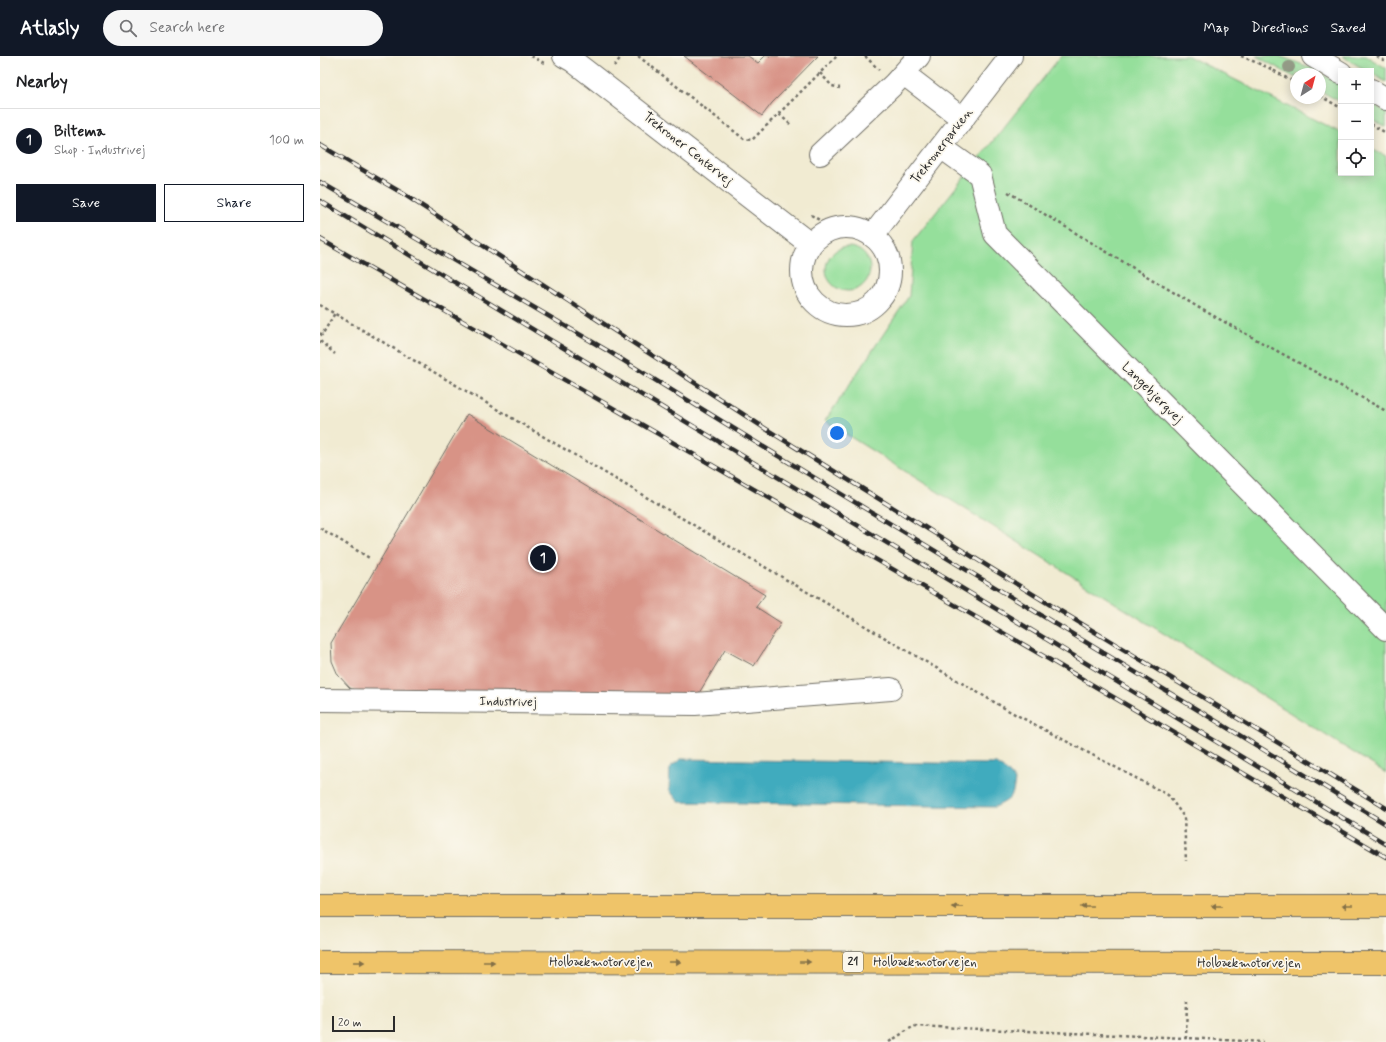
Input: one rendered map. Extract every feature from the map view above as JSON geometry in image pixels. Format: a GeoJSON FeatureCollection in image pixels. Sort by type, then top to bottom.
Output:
{"type":"FeatureCollection","features":[{"type":"Feature","properties":{"kind":"highway"},"geometry":{"type":"LineString","coordinates":[[326,905],[1386,906]]}},
{"type":"Feature","properties":{"kind":"highway","name":"Holbækmotorvejen"},"geometry":{"type":"LineString","coordinates":[[320,962],[1386,963]]}},
{"type":"Feature","properties":{"kind":"street","name":"Trekroner Centervej"},"geometry":{"type":"LineString","coordinates":[[564,56],[573,61],[810,244]]}},
{"type":"Feature","properties":{"kind":"street"},"geometry":{"type":"LineString","coordinates":[[820,154],[904,74],[919,56]]}},
{"type":"Feature","properties":{"kind":"street","name":"Trekronerparken"},"geometry":{"type":"LineString","coordinates":[[873,235],[1011,56]]}},
{"type":"Feature","properties":{"kind":"street"},"geometry":{"type":"LineString","coordinates":[[1313,56],[1338,71]]}},
{"type":"Feature","properties":{"kind":"street"},"geometry":{"type":"LineString","coordinates":[[904,74],[962,119]]}},
{"type":"Feature","properties":{"kind":"street"},"geometry":{"type":"LineString","coordinates":[[1374,92],[1386,99]]}},
{"type":"Feature","properties":{"kind":"street"},"geometry":{"type":"LineString","coordinates":[[941,147],[980,175]]}},
{"type":"Feature","properties":{"kind":"street","name":"Langebjergvej"},"geometry":{"type":"LineString","coordinates":[[980,175],[995,234],[1386,629]]}},
{"type":"Feature","properties":{"kind":"street"},"geometry":{"type":"LineString","coordinates":[[847,226],[860,229],[873,235],[882,245],[888,256],[890,269],[889,282],[884,294],[875,304],[864,311],[852,314],[839,314],[826,310],[815,303],[807,293],[802,281],[804,255],[810,244],[821,234],[833,228],[847,226]]}},
{"type":"Feature","properties":{"kind":"street","name":"Industrivej"},"geometry":{"type":"LineString","coordinates":[[320,700],[695,704],[892,689]]}},
{"type":"Feature","properties":{"kind":"path"},"geometry":{"type":"LineString","coordinates":[[638,56],[744,139],[752,140],[837,56]]}},
{"type":"Feature","properties":{"kind":"path"},"geometry":{"type":"LineString","coordinates":[[1241,56],[1269,68],[1290,80]]}},
{"type":"Feature","properties":{"kind":"path"},"geometry":{"type":"LineString","coordinates":[[1376,56],[1386,62]]}},
{"type":"Feature","properties":{"kind":"path"},"geometry":{"type":"LineString","coordinates":[[820,73],[832,86],[840,88]]}},
{"type":"Feature","properties":{"kind":"path"},"geometry":{"type":"LineString","coordinates":[[1326,99],[1338,106]]}},
{"type":"Feature","properties":{"kind":"path"},"geometry":{"type":"LineString","coordinates":[[779,114],[792,126]]}},
{"type":"Feature","properties":{"kind":"path"},"geometry":{"type":"LineString","coordinates":[[1374,126],[1386,133]]}},
{"type":"Feature","properties":{"kind":"path"},"geometry":{"type":"LineString","coordinates":[[980,175],[1201,309],[1386,410]]}},
{"type":"Feature","properties":{"kind":"path"},"geometry":{"type":"LineString","coordinates":[[320,305],[1010,712],[1168,795],[1184,817],[1186,861]]}},
{"type":"Feature","properties":{"kind":"path"},"geometry":{"type":"LineString","coordinates":[[320,333],[322,335],[335,314]]}},
{"type":"Feature","properties":{"kind":"path"},"geometry":{"type":"LineString","coordinates":[[320,341],[335,354]]}},
{"type":"Feature","properties":{"kind":"path"},"geometry":{"type":"LineString","coordinates":[[320,528],[371,559]]}},
{"type":"Feature","properties":{"kind":"path"},"geometry":{"type":"LineString","coordinates":[[1186,1038],[1187,1000]]}},
{"type":"Feature","properties":{"kind":"path"},"geometry":{"type":"LineString","coordinates":[[889,1042],[914,1026],[1263,1042]]}},
{"type":"Feature","properties":{"kind":"green space"},"geometry":{"type":"Polygon","coordinates":[[[1061,56],[1188,56],[1338,131],[1338,176],[1374,176],[1374,150],[1386,156],[1386,773],[825,421],[909,296],[913,241],[1061,56]]]}},
{"type":"Feature","properties":{"kind":"green space"},"geometry":{"type":"Polygon","coordinates":[[[1256,56],[1279,56],[1312,68],[1290,68],[1290,75],[1256,56]]]}},
{"type":"Feature","properties":{"kind":"green space"},"geometry":{"type":"Polygon","coordinates":[[[1342,56],[1366,56],[1386,68],[1386,82],[1374,75],[1374,68],[1362,68],[1342,56]]]}},
{"type":"Feature","properties":{"kind":"green space"},"geometry":{"type":"Polygon","coordinates":[[[1326,76],[1338,83],[1338,100],[1326,94],[1326,76]]]}},
{"type":"Feature","properties":{"kind":"green space"},"geometry":{"type":"Polygon","coordinates":[[[1374,105],[1386,112],[1386,127],[1374,121],[1374,105]]]}},
{"type":"Feature","properties":{"kind":"green space"},"geometry":{"type":"Polygon","coordinates":[[[848,247],[860,251],[866,257],[870,269],[866,281],[860,287],[848,291],[836,287],[830,281],[826,269],[830,257],[836,251],[848,247]]]}},
{"type":"Feature","properties":{"kind":"water"},"geometry":{"type":"Polygon","coordinates":[[[681,759],[996,764],[1008,772],[1015,780],[1012,794],[1008,800],[995,807],[679,802],[669,790],[670,767],[681,759]]]}},
{"type":"Feature","properties":{"kind":"building"},"geometry":{"type":"Polygon","coordinates":[[[684,56],[748,56],[758,63],[765,56],[818,56],[772,103],[762,116],[684,56]]]}},
{"type":"Feature","properties":{"kind":"building"},"geometry":{"type":"Polygon","coordinates":[[[467,414],[765,595],[756,607],[781,623],[754,666],[725,650],[696,698],[362,694],[350,688],[338,675],[332,661],[331,643],[467,414]]]}},
{"type":"Feature","properties":{"kind":"railway"},"geometry":{"type":"LineString","coordinates":[[320,145],[402,193],[766,429],[1057,609],[1386,808]]}},
{"type":"Feature","properties":{"kind":"railway"},"geometry":{"type":"LineString","coordinates":[[320,182],[608,351],[757,443],[1386,824]]}},
{"type":"Feature","properties":{"kind":"railway"},"geometry":{"type":"LineString","coordinates":[[320,201],[1386,844]]}},
{"type":"Feature","properties":{"kind":"railway"},"geometry":{"type":"LineString","coordinates":[[320,239],[1033,650],[1386,857]]}},
{"type":"Feature","properties":{"kind":"place","name":"Biltema"},"geometry":{"type":"Point","coordinates":[543,558]}}]}
